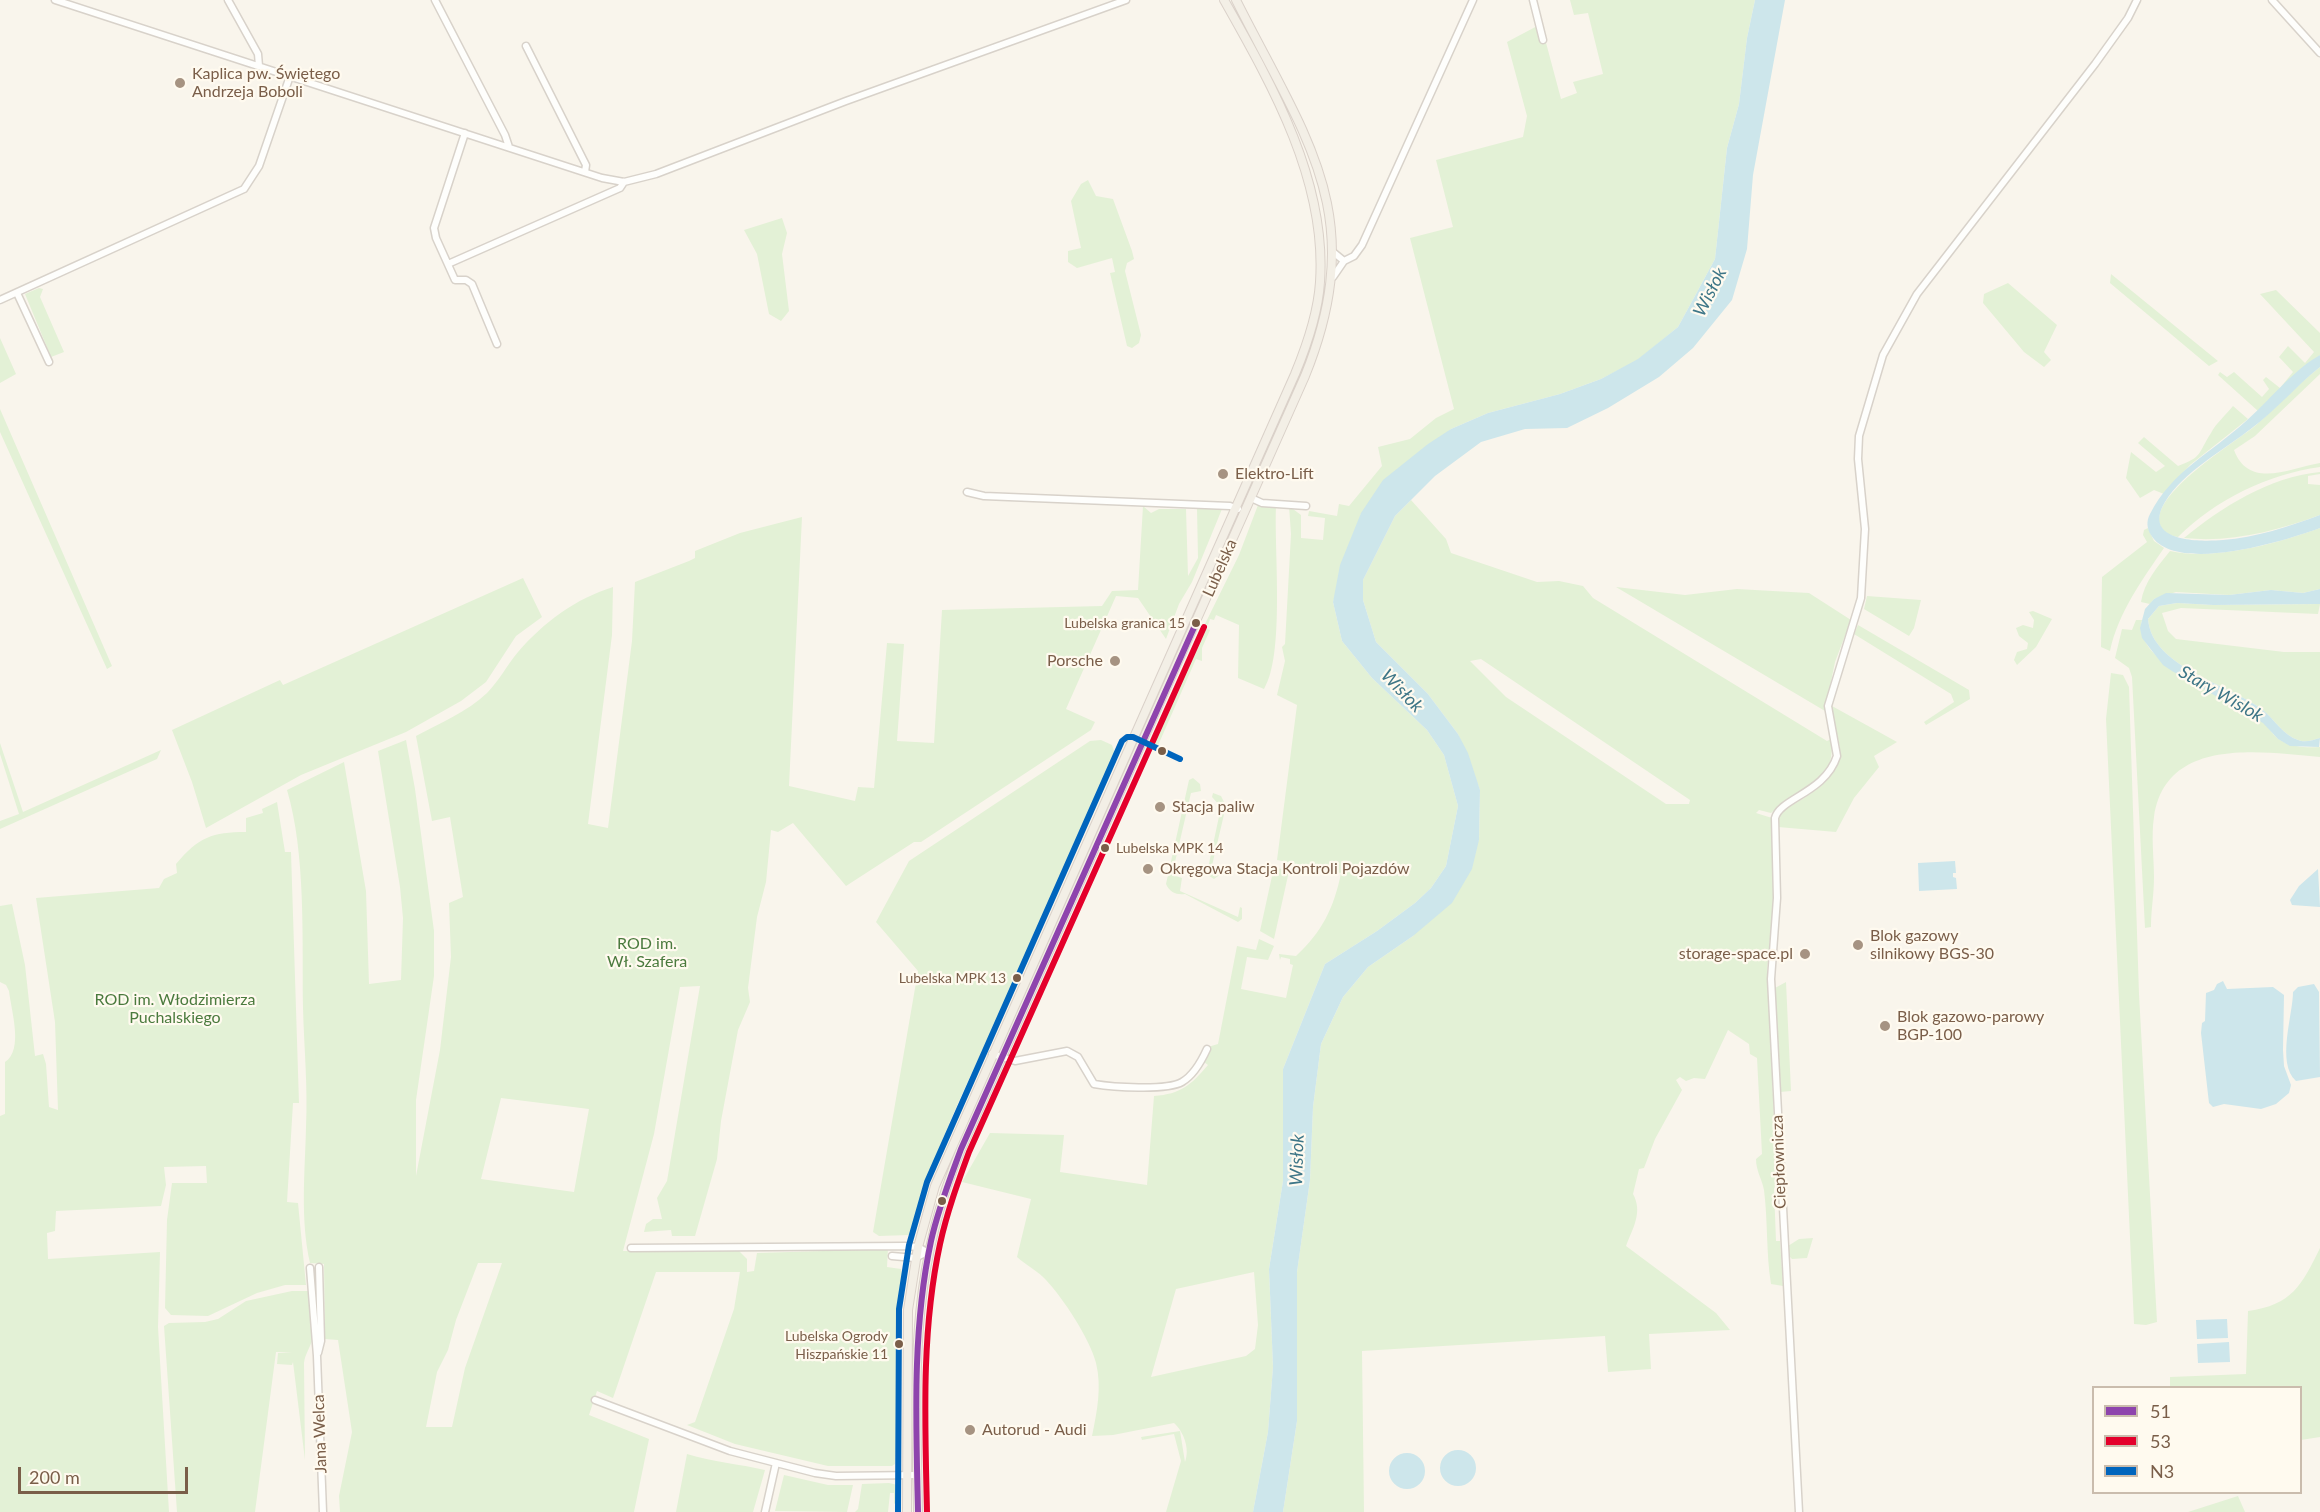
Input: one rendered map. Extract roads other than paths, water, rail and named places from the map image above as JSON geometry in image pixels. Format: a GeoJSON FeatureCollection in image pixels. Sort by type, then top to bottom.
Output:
{"type":"FeatureCollection","features":[{"type":"Feature","properties":{"kind":"main road","name":"Lubelska"},"geometry":{"type":"LineString","coordinates":[[907,1512],[908,1310],[915,1258],[935,1186],[1298,367],[1314,317],[1320,283],[1321,253],[1318,222],[1308,180],[1279,106],[1224,0]]}},
{"type":"Feature","properties":{"kind":"main road","name":"Lubelska"},"geometry":{"type":"LineString","coordinates":[[918,1512],[916,1370],[918,1317],[927,1252],[952,1170],[1317,348],[1328,310],[1333,277],[1333,252],[1330,212],[1321,176],[1294,112],[1236,0]]}},
{"type":"Feature","properties":{"kind":"main road"},"geometry":{"type":"LineString","coordinates":[[1308,180],[1311,172],[1321,176]]}},
{"type":"Feature","properties":{"kind":"main road"},"geometry":{"type":"LineString","coordinates":[[906,1370],[911,1372],[916,1370]]}},
{"type":"Feature","properties":{"kind":"street"},"geometry":{"type":"LineString","coordinates":[[55,0],[585,172],[624,182],[656,174],[856,97],[1126,0]]}},
{"type":"Feature","properties":{"kind":"street"},"geometry":{"type":"LineString","coordinates":[[228,0],[258,54],[259,66]]}},
{"type":"Feature","properties":{"kind":"street"},"geometry":{"type":"LineString","coordinates":[[435,0],[506,135],[509,147]]}},
{"type":"Feature","properties":{"kind":"street"},"geometry":{"type":"LineString","coordinates":[[1333,277],[1344,261],[1356,255],[1362,245],[1473,0]]}},
{"type":"Feature","properties":{"kind":"street"},"geometry":{"type":"LineString","coordinates":[[1533,0],[1543,40]]}},
{"type":"Feature","properties":{"kind":"street","name":"Ciepłownicza"},"geometry":{"type":"LineString","coordinates":[[1798,1512],[1771,979],[1777,898],[1775,818],[1777,812],[1822,781],[1837,756],[1828,706],[1861,598],[1864,529],[1858,459],[1859,436],[1883,355],[1917,294],[2095,64],[2137,0]]}},
{"type":"Feature","properties":{"kind":"street"},"geometry":{"type":"LineString","coordinates":[[2272,0],[2320,53]]}},
{"type":"Feature","properties":{"kind":"street"},"geometry":{"type":"LineString","coordinates":[[526,46],[586,165],[585,172]]}},
{"type":"Feature","properties":{"kind":"street"},"geometry":{"type":"LineString","coordinates":[[0,300],[244,189],[259,166],[290,76]]}},
{"type":"Feature","properties":{"kind":"street"},"geometry":{"type":"LineString","coordinates":[[465,133],[434,228],[436,238],[455,280],[466,280],[472,284],[497,344]]}},
{"type":"Feature","properties":{"kind":"street"},"geometry":{"type":"LineString","coordinates":[[448,264],[620,188],[624,182]]}},
{"type":"Feature","properties":{"kind":"street"},"geometry":{"type":"LineString","coordinates":[[1333,252],[1344,261]]}},
{"type":"Feature","properties":{"kind":"street"},"geometry":{"type":"LineString","coordinates":[[17,293],[49,362]]}},
{"type":"Feature","properties":{"kind":"street"},"geometry":{"type":"LineString","coordinates":[[967,492],[984,496],[1076,501],[1236,507],[1262,503],[1306,506]]}},
{"type":"Feature","properties":{"kind":"street"},"geometry":{"type":"LineString","coordinates":[[992,1054],[1015,1061],[1067,1051],[1078,1057],[1094,1084],[1108,1086],[1175,1085],[1190,1075],[1202,1060],[1207,1049]]}},
{"type":"Feature","properties":{"kind":"street"},"geometry":{"type":"LineString","coordinates":[[631,1248],[918,1247],[927,1252]]}},
{"type":"Feature","properties":{"kind":"street"},"geometry":{"type":"LineString","coordinates":[[892,1256],[915,1258],[927,1252]]}},
{"type":"Feature","properties":{"kind":"street","name":"Jana Welca"},"geometry":{"type":"LineString","coordinates":[[317,1356],[321,1341],[319,1267]]}},
{"type":"Feature","properties":{"kind":"street","name":"Jana Welca"},"geometry":{"type":"LineString","coordinates":[[310,1268],[317,1356],[323,1512]]}},
{"type":"Feature","properties":{"kind":"street"},"geometry":{"type":"LineString","coordinates":[[595,1400],[699,1441],[776,1463],[836,1476],[917,1475]]}},
{"type":"Feature","properties":{"kind":"street"},"geometry":{"type":"LineString","coordinates":[[765,1512],[776,1463]]}},
{"type":"Feature","properties":{"kind":"water","name":"Wisłok"},"geometry":{"type":"Polygon","coordinates":[[[1755,0],[1785,0],[1753,175],[1747,249],[1732,300],[1693,348],[1659,377],[1608,408],[1567,428],[1525,429],[1481,442],[1435,476],[1395,516],[1363,580],[1363,600],[1376,642],[1428,694],[1458,734],[1468,753],[1480,790],[1479,840],[1472,869],[1452,903],[1413,936],[1368,967],[1343,997],[1321,1044],[1313,1107],[1310,1180],[1297,1272],[1297,1421],[1283,1512],[1253,1512],[1268,1432],[1273,1367],[1269,1269],[1283,1181],[1283,1069],[1325,964],[1377,931],[1415,903],[1431,888],[1446,866],[1458,806],[1444,755],[1427,730],[1372,678],[1342,641],[1333,602],[1340,565],[1361,513],[1383,480],[1428,444],[1451,429],[1488,413],[1560,394],[1601,379],[1638,359],[1678,327],[1715,259],[1727,148],[1739,104],[1747,38],[1755,0]]]}},
{"type":"Feature","properties":{"kind":"water"},"geometry":{"type":"Polygon","coordinates":[[[2320,355],[2320,367],[2261,421],[2183,480],[2165,502],[2160,515],[2161,525],[2166,532],[2176,537],[2200,541],[2247,537],[2320,515],[2320,528],[2282,540],[2231,551],[2206,554],[2183,553],[2164,547],[2151,535],[2148,522],[2150,514],[2169,486],[2245,422],[2300,369],[2320,355]]]}},
{"type":"Feature","properties":{"kind":"water","name":"Stary Wislok"},"geometry":{"type":"Polygon","coordinates":[[[2320,589],[2320,604],[2177,603],[2159,606],[2148,619],[2153,636],[2163,650],[2177,662],[2263,710],[2293,738],[2309,741],[2320,738],[2319,747],[2290,746],[2278,739],[2263,723],[2163,665],[2142,638],[2140,628],[2145,609],[2154,599],[2166,593],[2229,595],[2271,590],[2303,593],[2320,589]]]}},
{"type":"Feature","properties":{"kind":"water"},"geometry":{"type":"Polygon","coordinates":[[[1955,861],[1956,873],[1953,873],[1953,877],[1956,878],[1957,889],[1919,891],[1918,863],[1955,861]]]}},
{"type":"Feature","properties":{"kind":"water"},"geometry":{"type":"Polygon","coordinates":[[[2318,869],[2320,907],[2292,905],[2290,900],[2299,886],[2318,869]]]}},
{"type":"Feature","properties":{"kind":"water"},"geometry":{"type":"Polygon","coordinates":[[[2223,981],[2227,989],[2273,987],[2284,995],[2284,1066],[2291,1085],[2289,1093],[2276,1104],[2261,1109],[2224,1104],[2213,1107],[2209,1103],[2201,1033],[2202,1023],[2205,1021],[2206,993],[2214,990],[2217,984],[2223,981]]]}},
{"type":"Feature","properties":{"kind":"water"},"geometry":{"type":"Polygon","coordinates":[[[2314,984],[2319,992],[2320,1077],[2296,1081],[2290,1073],[2286,1051],[2293,992],[2298,987],[2314,984]]]}},
{"type":"Feature","properties":{"kind":"water"},"geometry":{"type":"Polygon","coordinates":[[[2227,1319],[2228,1338],[2197,1339],[2196,1320],[2227,1319]]]}},
{"type":"Feature","properties":{"kind":"water"},"geometry":{"type":"Polygon","coordinates":[[[2229,1342],[2230,1362],[2198,1363],[2197,1344],[2229,1342]]]}},
{"type":"Feature","properties":{"kind":"water"},"geometry":{"type":"Polygon","coordinates":[[[1458,1450],[1471,1455],[1476,1468],[1471,1481],[1458,1486],[1445,1481],[1440,1468],[1445,1455],[1458,1450]]]}},
{"type":"Feature","properties":{"kind":"water"},"geometry":{"type":"Polygon","coordinates":[[[1407,1453],[1420,1458],[1425,1471],[1420,1484],[1407,1489],[1394,1484],[1389,1471],[1394,1458],[1407,1453]]]}},
{"type":"Feature","properties":{"kind":"place","name":"Kaplica pw. Świętego Andrzeja Boboli"},"geometry":{"type":"Point","coordinates":[180,83]}},
{"type":"Feature","properties":{"kind":"place","name":"Elektro-Lift"},"geometry":{"type":"Point","coordinates":[1223,474]}},
{"type":"Feature","properties":{"kind":"place","name":"Lubelska granica 15"},"geometry":{"type":"Point","coordinates":[1196,623]}},
{"type":"Feature","properties":{"kind":"place","name":"Porsche"},"geometry":{"type":"Point","coordinates":[1115,661]}},
{"type":"Feature","properties":{"kind":"place","name":"Stacja paliw"},"geometry":{"type":"Point","coordinates":[1160,807]}},
{"type":"Feature","properties":{"kind":"place","name":"Lubelska MPK 14"},"geometry":{"type":"Point","coordinates":[1105,848]}},
{"type":"Feature","properties":{"kind":"place","name":"Okręgowa Stacja Kontroli Pojazdów"},"geometry":{"type":"Point","coordinates":[1148,869]}},
{"type":"Feature","properties":{"kind":"place","name":"Blok gazowy silnikowy BGS-30"},"geometry":{"type":"Point","coordinates":[1858,945]}},
{"type":"Feature","properties":{"kind":"place","name":"storage-space.pl"},"geometry":{"type":"Point","coordinates":[1805,954]}},
{"type":"Feature","properties":{"kind":"place","name":"Lubelska MPK 13"},"geometry":{"type":"Point","coordinates":[1017,978]}},
{"type":"Feature","properties":{"kind":"place","name":"Blok gazowo-parowy BGP-100"},"geometry":{"type":"Point","coordinates":[1885,1026]}},
{"type":"Feature","properties":{"kind":"place","name":"Lubelska Ogrody Hiszpańskie 11"},"geometry":{"type":"Point","coordinates":[899,1344]}},
{"type":"Feature","properties":{"kind":"place","name":"Autorud - Audi"},"geometry":{"type":"Point","coordinates":[970,1430]}},
{"type":"Feature","properties":{"kind":"park label","name":"ROD im. Wł. Szafera"},"geometry":{"type":"Point","coordinates":[647,953]}},
{"type":"Feature","properties":{"kind":"park label","name":"ROD im. Włodzimierza Puchalskiego"},"geometry":{"type":"Point","coordinates":[175,1009]}}]}
